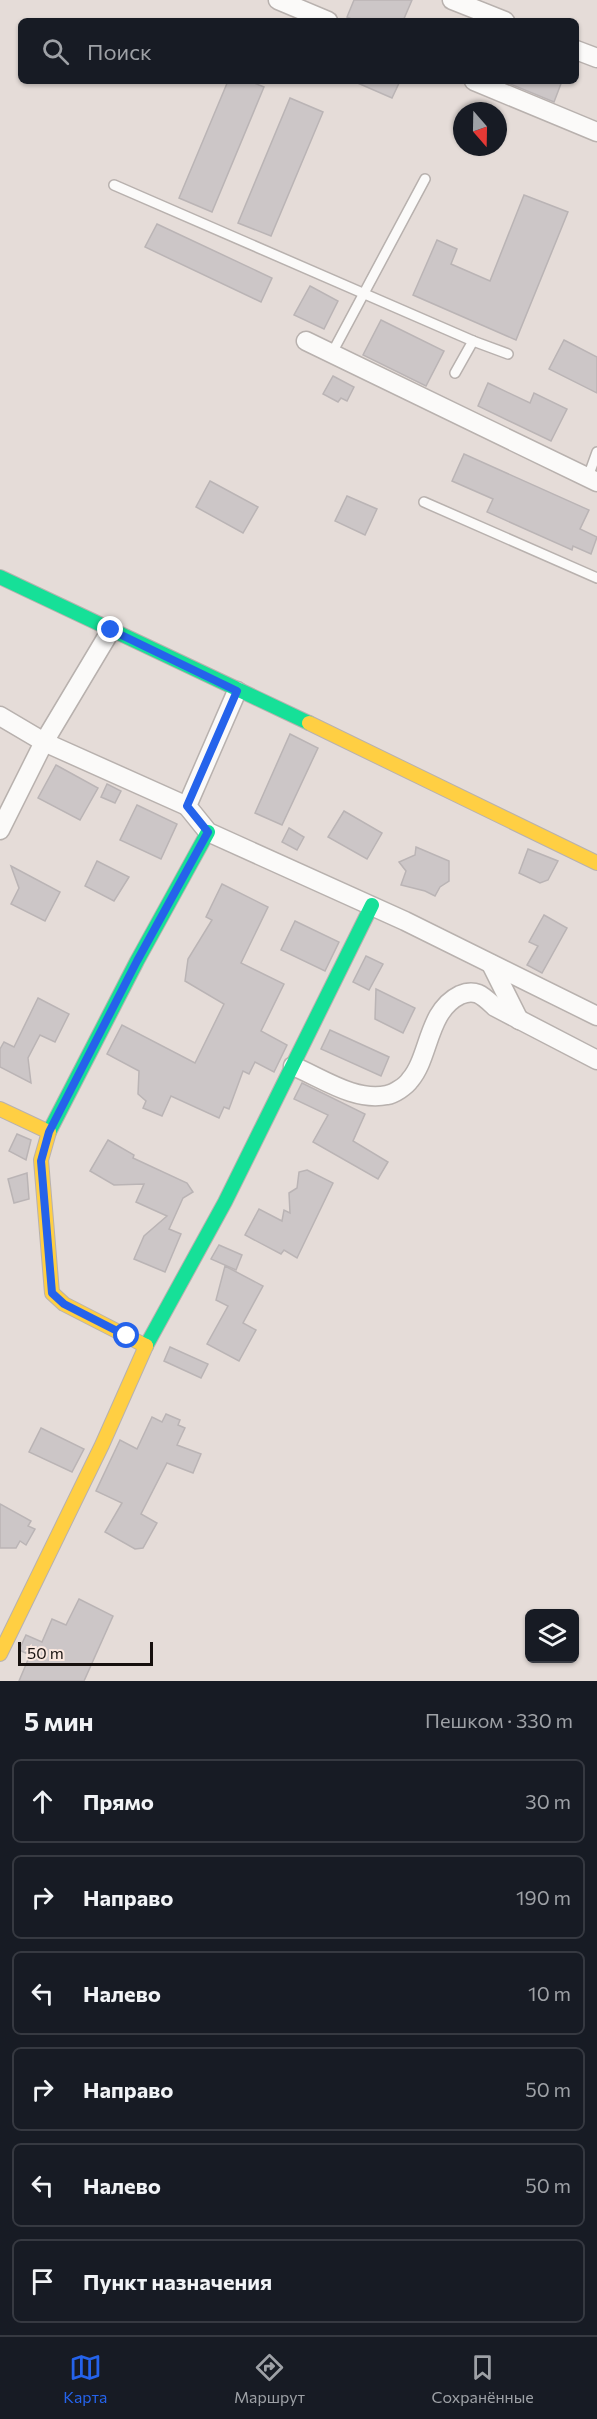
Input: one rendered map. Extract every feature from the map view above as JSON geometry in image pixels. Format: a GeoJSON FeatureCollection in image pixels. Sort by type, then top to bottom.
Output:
{"type":"FeatureCollection","features":[{"type":"Feature","properties":{"kind":"street"},"geometry":{"type":"LineString","coordinates":[[278,0],[321,18]]}},
{"type":"Feature","properties":{"kind":"street"},"geometry":{"type":"LineString","coordinates":[[452,0],[497,18]]}},
{"type":"Feature","properties":{"kind":"street"},"geometry":{"type":"LineString","coordinates":[[579,51],[597,58]]}},
{"type":"Feature","properties":{"kind":"street"},"geometry":{"type":"LineString","coordinates":[[481,84],[597,132]]}},
{"type":"Feature","properties":{"kind":"street"},"geometry":{"type":"LineString","coordinates":[[306,341],[593,479]]}},
{"type":"Feature","properties":{"kind":"street"},"geometry":{"type":"LineString","coordinates":[[0,578],[448,789],[597,863]]}},
{"type":"Feature","properties":{"kind":"street"},"geometry":{"type":"LineString","coordinates":[[0,830],[44,742],[111,630]]}},
{"type":"Feature","properties":{"kind":"street"},"geometry":{"type":"LineString","coordinates":[[187,806],[237,691]]}},
{"type":"Feature","properties":{"kind":"street"},"geometry":{"type":"LineString","coordinates":[[0,716],[44,742],[187,806],[208,832],[372,905],[597,1016]]}},
{"type":"Feature","properties":{"kind":"street"},"geometry":{"type":"LineString","coordinates":[[146,1346],[64,1304],[52,1293],[41,1161],[49,1132],[137,961],[208,832]]}},
{"type":"Feature","properties":{"kind":"street"},"geometry":{"type":"LineString","coordinates":[[0,1654],[102,1445],[146,1346],[225,1202],[350,954],[372,905]]}},
{"type":"Feature","properties":{"kind":"street"},"geometry":{"type":"LineString","coordinates":[[490,964],[519,1020]]}},
{"type":"Feature","properties":{"kind":"street"},"geometry":{"type":"LineString","coordinates":[[293,1066],[364,1097],[390,1095],[411,1080],[440,1012],[450,1000],[469,991],[482,994],[495,1007],[597,1060]]}},
{"type":"Feature","properties":{"kind":"street"},"geometry":{"type":"LineString","coordinates":[[0,1109],[49,1132]]}},
{"type":"Feature","properties":{"kind":"lane"},"geometry":{"type":"LineString","coordinates":[[332,354],[425,179]]}},
{"type":"Feature","properties":{"kind":"lane"},"geometry":{"type":"LineString","coordinates":[[114,185],[365,292],[473,341],[508,354]]}},
{"type":"Feature","properties":{"kind":"lane"},"geometry":{"type":"LineString","coordinates":[[455,373],[473,341]]}},
{"type":"Feature","properties":{"kind":"lane"},"geometry":{"type":"LineString","coordinates":[[593,479],[597,452]]}},
{"type":"Feature","properties":{"kind":"lane"},"geometry":{"type":"LineString","coordinates":[[424,502],[597,578]]}},
{"type":"Feature","properties":{"kind":"building"},"geometry":{"type":"Polygon","coordinates":[[[354,0],[412,0],[404,18],[347,17],[354,0]]]}},
{"type":"Feature","properties":{"kind":"building"},"geometry":{"type":"Polygon","coordinates":[[[227,84],[256,84],[264,87],[212,212],[179,198],[227,84]]]}},
{"type":"Feature","properties":{"kind":"building"},"geometry":{"type":"Polygon","coordinates":[[[360,84],[399,84],[392,98],[360,84]]]}},
{"type":"Feature","properties":{"kind":"building"},"geometry":{"type":"Polygon","coordinates":[[[510,84],[561,84],[554,102],[510,84]]]}},
{"type":"Feature","properties":{"kind":"building"},"geometry":{"type":"Polygon","coordinates":[[[290,98],[323,112],[271,236],[238,223],[290,98]]]}},
{"type":"Feature","properties":{"kind":"building"},"geometry":{"type":"Polygon","coordinates":[[[524,195],[568,212],[516,340],[413,295],[437,240],[457,249],[451,264],[490,281],[524,195]]]}},
{"type":"Feature","properties":{"kind":"building"},"geometry":{"type":"Polygon","coordinates":[[[157,224],[272,278],[261,302],[145,247],[157,224]]]}},
{"type":"Feature","properties":{"kind":"building"},"geometry":{"type":"Polygon","coordinates":[[[310,286],[338,301],[324,329],[294,315],[310,286]]]}},
{"type":"Feature","properties":{"kind":"building"},"geometry":{"type":"Polygon","coordinates":[[[381,320],[444,351],[426,386],[363,355],[381,320]]]}},
{"type":"Feature","properties":{"kind":"building"},"geometry":{"type":"Polygon","coordinates":[[[564,340],[597,357],[597,393],[549,369],[564,340]]]}},
{"type":"Feature","properties":{"kind":"building"},"geometry":{"type":"Polygon","coordinates":[[[333,376],[354,387],[347,401],[341,398],[338,402],[323,394],[333,376]]]}},
{"type":"Feature","properties":{"kind":"building"},"geometry":{"type":"Polygon","coordinates":[[[488,383],[530,403],[534,393],[567,409],[551,441],[478,406],[488,383]]]}},
{"type":"Feature","properties":{"kind":"building"},"geometry":{"type":"Polygon","coordinates":[[[464,454],[589,510],[580,529],[597,537],[591,554],[573,546],[572,550],[487,512],[493,499],[452,481],[464,454]]]}},
{"type":"Feature","properties":{"kind":"building"},"geometry":{"type":"Polygon","coordinates":[[[210,481],[258,507],[243,533],[196,507],[210,481]]]}},
{"type":"Feature","properties":{"kind":"building"},"geometry":{"type":"Polygon","coordinates":[[[347,496],[377,509],[365,535],[335,521],[347,496]]]}},
{"type":"Feature","properties":{"kind":"building"},"geometry":{"type":"Polygon","coordinates":[[[290,734],[318,748],[282,825],[255,813],[290,734]]]}},
{"type":"Feature","properties":{"kind":"building"},"geometry":{"type":"Polygon","coordinates":[[[56,765],[98,788],[80,820],[38,798],[56,765]]]}},
{"type":"Feature","properties":{"kind":"building"},"geometry":{"type":"Polygon","coordinates":[[[107,784],[121,791],[115,803],[101,797],[107,784]]]}},
{"type":"Feature","properties":{"kind":"building"},"geometry":{"type":"Polygon","coordinates":[[[137,805],[177,824],[161,859],[120,840],[137,805]]]}},
{"type":"Feature","properties":{"kind":"building"},"geometry":{"type":"Polygon","coordinates":[[[344,811],[382,833],[367,859],[328,837],[344,811]]]}},
{"type":"Feature","properties":{"kind":"building"},"geometry":{"type":"Polygon","coordinates":[[[289,828],[304,837],[297,850],[282,842],[289,828]]]}},
{"type":"Feature","properties":{"kind":"building"},"geometry":{"type":"Polygon","coordinates":[[[416,847],[449,861],[449,881],[440,887],[435,896],[401,885],[406,871],[399,862],[415,855],[416,847]]]}},
{"type":"Feature","properties":{"kind":"building"},"geometry":{"type":"Polygon","coordinates":[[[528,849],[558,861],[548,880],[540,883],[519,873],[528,849]]]}},
{"type":"Feature","properties":{"kind":"building"},"geometry":{"type":"Polygon","coordinates":[[[97,861],[129,877],[114,901],[85,886],[97,861]]]}},
{"type":"Feature","properties":{"kind":"building"},"geometry":{"type":"Polygon","coordinates":[[[11,866],[60,892],[45,921],[11,904],[19,888],[11,866]]]}},
{"type":"Feature","properties":{"kind":"building"},"geometry":{"type":"Polygon","coordinates":[[[222,884],[268,907],[241,963],[284,984],[261,1031],[287,1045],[274,1072],[255,1062],[249,1074],[243,1071],[229,1109],[224,1107],[219,1118],[171,1096],[162,1116],[143,1108],[146,1101],[138,1094],[139,1071],[107,1054],[122,1025],[195,1063],[224,1004],[185,981],[188,959],[212,920],[206,917],[222,884]]]}},
{"type":"Feature","properties":{"kind":"building"},"geometry":{"type":"Polygon","coordinates":[[[544,915],[567,928],[542,973],[527,965],[538,946],[529,942],[544,915]]]}},
{"type":"Feature","properties":{"kind":"building"},"geometry":{"type":"Polygon","coordinates":[[[295,921],[339,942],[325,971],[281,950],[295,921]]]}},
{"type":"Feature","properties":{"kind":"building"},"geometry":{"type":"Polygon","coordinates":[[[366,956],[383,964],[369,990],[353,982],[366,956]]]}},
{"type":"Feature","properties":{"kind":"building"},"geometry":{"type":"Polygon","coordinates":[[[376,989],[415,1008],[403,1033],[375,1019],[376,989]]]}},
{"type":"Feature","properties":{"kind":"building"},"geometry":{"type":"Polygon","coordinates":[[[38,998],[69,1014],[55,1042],[40,1035],[28,1058],[31,1083],[0,1067],[0,1049],[4,1042],[14,1047],[38,998]]]}},
{"type":"Feature","properties":{"kind":"building"},"geometry":{"type":"Polygon","coordinates":[[[330,1030],[389,1057],[381,1076],[321,1049],[330,1030]]]}},
{"type":"Feature","properties":{"kind":"building"},"geometry":{"type":"Polygon","coordinates":[[[302,1083],[365,1114],[353,1141],[388,1162],[378,1179],[313,1142],[328,1115],[294,1099],[302,1083]]]}},
{"type":"Feature","properties":{"kind":"building"},"geometry":{"type":"Polygon","coordinates":[[[17,1134],[31,1140],[26,1160],[9,1151],[17,1134]]]}},
{"type":"Feature","properties":{"kind":"building"},"geometry":{"type":"Polygon","coordinates":[[[108,1140],[134,1155],[133,1158],[187,1183],[193,1192],[183,1198],[169,1229],[181,1234],[165,1272],[134,1259],[144,1236],[167,1216],[136,1202],[144,1184],[114,1185],[90,1171],[108,1140]]]}},
{"type":"Feature","properties":{"kind":"building"},"geometry":{"type":"Polygon","coordinates":[[[307,1170],[333,1183],[297,1258],[284,1250],[281,1254],[245,1235],[259,1209],[282,1221],[284,1210],[290,1213],[289,1193],[297,1188],[299,1172],[307,1170]]]}},
{"type":"Feature","properties":{"kind":"building"},"geometry":{"type":"Polygon","coordinates":[[[27,1173],[29,1199],[14,1203],[8,1179],[27,1173]]]}},
{"type":"Feature","properties":{"kind":"building"},"geometry":{"type":"Polygon","coordinates":[[[219,1245],[242,1255],[236,1270],[211,1259],[219,1245]]]}},
{"type":"Feature","properties":{"kind":"building"},"geometry":{"type":"Polygon","coordinates":[[[225,1266],[263,1286],[243,1323],[256,1330],[239,1361],[207,1344],[228,1306],[216,1300],[225,1266]]]}},
{"type":"Feature","properties":{"kind":"building"},"geometry":{"type":"Polygon","coordinates":[[[170,1347],[208,1364],[201,1378],[164,1361],[170,1347]]]}},
{"type":"Feature","properties":{"kind":"building"},"geometry":{"type":"Polygon","coordinates":[[[166,1414],[180,1420],[178,1425],[185,1428],[177,1445],[201,1454],[193,1473],[167,1463],[141,1514],[157,1523],[143,1548],[135,1549],[105,1532],[122,1503],[96,1491],[120,1440],[137,1449],[152,1417],[162,1422],[166,1414]]]}},
{"type":"Feature","properties":{"kind":"building"},"geometry":{"type":"Polygon","coordinates":[[[41,1428],[84,1449],[72,1472],[29,1452],[41,1428]]]}},
{"type":"Feature","properties":{"kind":"building"},"geometry":{"type":"Polygon","coordinates":[[[0,1504],[31,1521],[28,1526],[35,1529],[26,1545],[20,1541],[16,1548],[0,1548],[0,1504]]]}},
{"type":"Feature","properties":{"kind":"building"},"geometry":{"type":"Polygon","coordinates":[[[79,1599],[113,1616],[84,1681],[19,1681],[30,1655],[19,1650],[26,1635],[42,1642],[52,1619],[66,1625],[79,1599]]]}},
{"type":"Feature","properties":{"kind":"traffic: fast"},"geometry":{"type":"LineString","coordinates":[[0,577],[309,723]]}},
{"type":"Feature","properties":{"kind":"traffic: fast"},"geometry":{"type":"LineString","coordinates":[[49,1132],[137,961],[208,832]]}},
{"type":"Feature","properties":{"kind":"traffic: fast"},"geometry":{"type":"LineString","coordinates":[[146,1346],[225,1202],[372,905]]}},
{"type":"Feature","properties":{"kind":"traffic: slow"},"geometry":{"type":"LineString","coordinates":[[309,723],[597,863]]}},
{"type":"Feature","properties":{"kind":"traffic: slow"},"geometry":{"type":"LineString","coordinates":[[0,1109],[49,1132],[41,1160],[52,1293],[64,1304],[146,1346]]}},
{"type":"Feature","properties":{"kind":"traffic: slow"},"geometry":{"type":"LineString","coordinates":[[0,1654],[102,1445],[146,1346]]}},
{"type":"Feature","properties":{"kind":"route"},"geometry":{"type":"LineString","coordinates":[[111,630],[237,691],[199,773],[187,806],[208,832],[137,961],[110,1018],[49,1132],[41,1161],[52,1293],[64,1304],[127,1336]]}}]}
